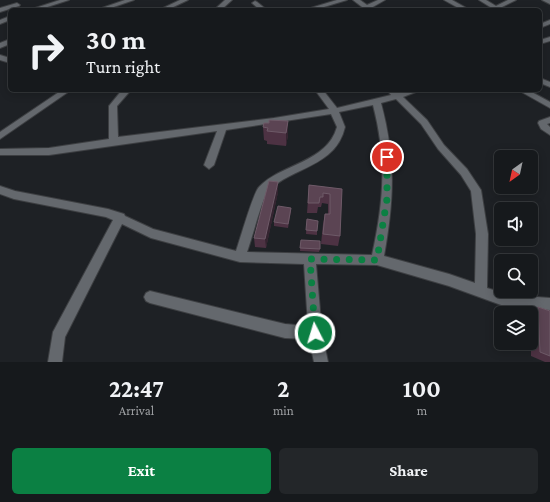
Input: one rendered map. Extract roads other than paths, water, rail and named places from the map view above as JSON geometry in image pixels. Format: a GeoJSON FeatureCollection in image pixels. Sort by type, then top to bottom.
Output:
{"type":"FeatureCollection","features":[{"type":"Feature","properties":{"kind":"street"},"geometry":{"type":"LineString","coordinates":[[105,8],[131,0]]}},
{"type":"Feature","properties":{"kind":"street"},"geometry":{"type":"LineString","coordinates":[[166,8],[184,0]]}},
{"type":"Feature","properties":{"kind":"street"},"geometry":{"type":"LineString","coordinates":[[219,8],[229,0]]}},
{"type":"Feature","properties":{"kind":"street"},"geometry":{"type":"LineString","coordinates":[[314,8],[344,0]]}},
{"type":"Feature","properties":{"kind":"street"},"geometry":{"type":"LineString","coordinates":[[356,0],[368,8]]}},
{"type":"Feature","properties":{"kind":"street"},"geometry":{"type":"LineString","coordinates":[[370,8],[382,0]]}},
{"type":"Feature","properties":{"kind":"street"},"geometry":{"type":"LineString","coordinates":[[447,0],[463,8]]}},
{"type":"Feature","properties":{"kind":"street"},"geometry":{"type":"LineString","coordinates":[[482,0],[495,8]]}},
{"type":"Feature","properties":{"kind":"street"},"geometry":{"type":"LineString","coordinates":[[499,8],[513,0]]}},
{"type":"Feature","properties":{"kind":"street"},"geometry":{"type":"LineString","coordinates":[[545,0],[550,2]]}},
{"type":"Feature","properties":{"kind":"street"},"geometry":{"type":"LineString","coordinates":[[43,8],[62,1]]}},
{"type":"Feature","properties":{"kind":"street"},"geometry":{"type":"LineString","coordinates":[[255,3],[261,8]]}},
{"type":"Feature","properties":{"kind":"street"},"geometry":{"type":"LineString","coordinates":[[0,136],[64,92]]}},
{"type":"Feature","properties":{"kind":"street"},"geometry":{"type":"LineString","coordinates":[[114,142],[113,106],[125,92]]}},
{"type":"Feature","properties":{"kind":"street"},"geometry":{"type":"LineString","coordinates":[[240,257],[262,190],[282,176],[312,161],[336,142],[340,127],[334,110],[320,92]]}},
{"type":"Feature","properties":{"kind":"street"},"geometry":{"type":"LineString","coordinates":[[526,92],[550,105]]}},
{"type":"Feature","properties":{"kind":"street"},"geometry":{"type":"LineString","coordinates":[[0,152],[48,152],[223,126],[319,114],[376,101],[394,93],[424,122],[441,147],[464,172],[476,190],[482,234],[481,291]]}},
{"type":"Feature","properties":{"kind":"street"},"geometry":{"type":"LineString","coordinates":[[376,101],[387,157],[388,176],[387,199],[377,260]]}},
{"type":"Feature","properties":{"kind":"street"},"geometry":{"type":"LineString","coordinates":[[550,120],[542,123],[550,132]]}},
{"type":"Feature","properties":{"kind":"street"},"geometry":{"type":"LineString","coordinates":[[209,165],[223,126]]}},
{"type":"Feature","properties":{"kind":"street"},"geometry":{"type":"LineString","coordinates":[[0,190],[14,195],[99,210],[120,217],[151,233],[240,257],[377,260],[448,280],[512,302],[550,304]]}},
{"type":"Feature","properties":{"kind":"street"},"geometry":{"type":"LineString","coordinates":[[56,362],[58,337],[120,217]]}},
{"type":"Feature","properties":{"kind":"street"},"geometry":{"type":"LineString","coordinates":[[310,259],[315,333],[321,362]]}},
{"type":"Feature","properties":{"kind":"street"},"geometry":{"type":"LineString","coordinates":[[150,297],[285,331],[315,333]]}}]}
